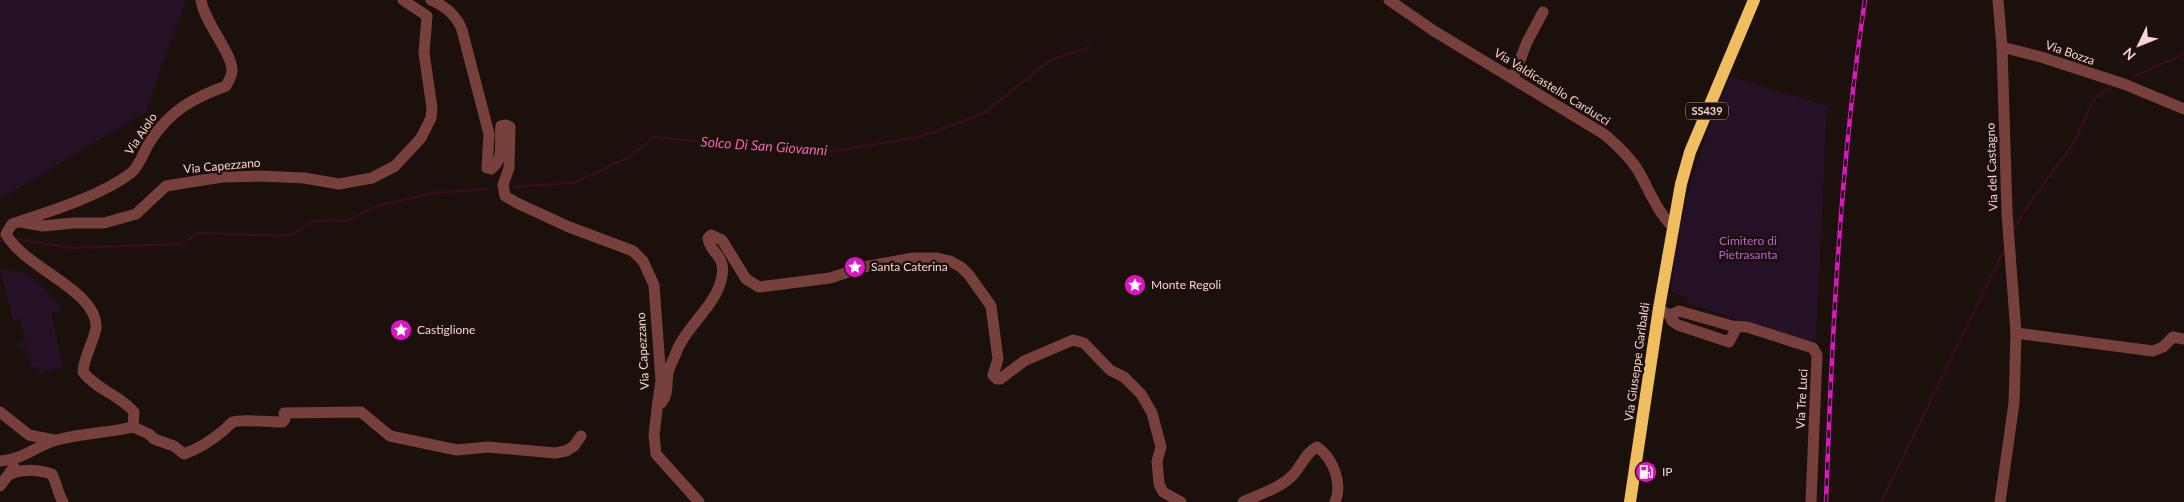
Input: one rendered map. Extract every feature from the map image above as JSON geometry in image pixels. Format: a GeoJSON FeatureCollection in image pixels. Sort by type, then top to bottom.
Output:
{"type":"FeatureCollection","features":[{"type":"Feature","properties":{"kind":"main road","name":"SS439"},"geometry":{"type":"LineString","coordinates":[[1672,226],[1680,184],[1690,152],[1754,0]]}},
{"type":"Feature","properties":{"kind":"main road","name":"Via Giuseppe Garibaldi"},"geometry":{"type":"LineString","coordinates":[[1630,502],[1664,312],[1672,226]]}},
{"type":"Feature","properties":{"kind":"street","name":"Via Aiolo"},"geometry":{"type":"LineString","coordinates":[[20,221],[93,194],[132,172],[165,121],[187,102],[226,86],[232,72],[229,57],[217,38],[202,7],[201,0]]}},
{"type":"Feature","properties":{"kind":"street","name":"Via Capezzano"},"geometry":{"type":"LineString","coordinates":[[20,221],[43,226],[73,223],[104,223],[136,214],[166,186],[178,183],[222,177],[261,176],[304,178],[339,184],[372,178],[395,166],[421,138],[431,118],[432,108],[424,53],[426,16],[403,0]]}},
{"type":"Feature","properties":{"kind":"street","name":"Via Capezzano"},"geometry":{"type":"LineString","coordinates":[[431,0],[449,10],[462,30],[489,134],[487,168],[491,169],[495,166],[500,158],[501,126],[506,125],[510,127],[509,168],[503,186],[505,196],[568,227],[633,251],[647,266],[654,285],[661,381],[658,401],[661,403],[664,400],[668,385],[668,374],[679,347],[694,323],[711,302],[722,277],[720,258],[708,242],[708,238],[711,235],[722,240],[746,279],[759,287],[830,278],[864,267],[897,260],[937,258],[961,267],[980,289],[991,306],[998,359],[993,375],[997,379],[1000,379],[1030,358],[1073,340],[1078,340],[1084,343],[1110,370],[1131,383],[1141,394],[1152,413],[1161,447],[1157,461],[1159,484],[1163,492],[1181,502]]}},
{"type":"Feature","properties":{"kind":"street","name":"Via Valdicastello Carducci"},"geometry":{"type":"LineString","coordinates":[[1389,0],[1434,31],[1589,123],[1616,144],[1638,170],[1663,216],[1672,226]]}},
{"type":"Feature","properties":{"kind":"street","name":"Via del Castagno"},"geometry":{"type":"LineString","coordinates":[[1998,0],[2002,47],[2007,213],[2016,332],[2014,403],[2000,502]]}},
{"type":"Feature","properties":{"kind":"street"},"geometry":{"type":"LineString","coordinates":[[1513,78],[1524,49],[1542,12]]}},
{"type":"Feature","properties":{"kind":"street","name":"Via Bozza"},"geometry":{"type":"LineString","coordinates":[[2002,47],[2041,57],[2124,84],[2184,109]]}},
{"type":"Feature","properties":{"kind":"street"},"geometry":{"type":"LineString","coordinates":[[20,221],[12,224],[6,234],[12,244],[28,259],[87,302],[93,314],[96,328],[85,356],[83,372],[98,388],[127,404],[134,412],[133,427]]}},
{"type":"Feature","properties":{"kind":"street","name":"Via Tre Luci"},"geometry":{"type":"LineString","coordinates":[[1664,312],[1679,311],[1737,327],[1747,327],[1809,345],[1818,355],[1812,502]]}},
{"type":"Feature","properties":{"kind":"street"},"geometry":{"type":"LineString","coordinates":[[2016,332],[2153,351],[2163,347],[2173,338],[2184,339]]}},
{"type":"Feature","properties":{"kind":"street"},"geometry":{"type":"LineString","coordinates":[[658,401],[654,435],[656,454],[699,502]]}},
{"type":"Feature","properties":{"kind":"street"},"geometry":{"type":"LineString","coordinates":[[0,412],[29,435],[54,440]]}},
{"type":"Feature","properties":{"kind":"street"},"geometry":{"type":"LineString","coordinates":[[0,461],[21,457],[54,440],[75,435],[133,427],[154,439],[174,446],[184,454],[197,450],[231,423],[240,420],[283,422],[285,419],[284,414],[288,412],[311,414],[361,412],[390,436],[457,450],[488,447],[555,452],[566,451],[574,446],[581,436]]}},
{"type":"Feature","properties":{"kind":"street"},"geometry":{"type":"LineString","coordinates":[[1243,502],[1290,479],[1300,468],[1311,449],[1317,447],[1324,452],[1329,460],[1338,483],[1334,502]]}},
{"type":"Feature","properties":{"kind":"street"},"geometry":{"type":"LineString","coordinates":[[0,486],[11,474],[21,457]]}},
{"type":"Feature","properties":{"kind":"street"},"geometry":{"type":"LineString","coordinates":[[11,474],[19,470],[44,471],[52,474],[55,480],[55,487],[63,502]]}},
{"type":"Feature","properties":{"kind":"green space"},"geometry":{"type":"Polygon","coordinates":[[[0,0],[186,0],[145,112],[0,199],[0,0]]]}},
{"type":"Feature","properties":{"kind":"green space","name":"Cimitero di Pietrasanta"},"geometry":{"type":"Polygon","coordinates":[[[1730,76],[1827,106],[1816,342],[1775,332],[1686,302],[1687,297],[1671,292],[1678,236],[1691,182],[1699,155],[1730,76]]]}},
{"type":"Feature","properties":{"kind":"green space"},"geometry":{"type":"Polygon","coordinates":[[[0,269],[20,272],[32,278],[49,293],[61,310],[51,313],[63,367],[39,373],[38,367],[31,368],[27,349],[21,350],[18,342],[26,340],[20,319],[13,320],[0,269]]]}},
{"type":"Feature","properties":{"kind":"waterway","name":"Solco Di San Giovanni"},"geometry":{"type":"LineString","coordinates":[[514,187],[573,183],[631,156],[654,137],[822,153],[920,137],[984,113],[1050,60],[1090,47]]}},
{"type":"Feature","properties":{"kind":"waterway"},"geometry":{"type":"LineString","coordinates":[[2133,77],[2184,54]]}},
{"type":"Feature","properties":{"kind":"waterway"},"geometry":{"type":"LineString","coordinates":[[2014,229],[2028,205],[2077,137],[2093,102],[2101,93],[2115,86]]}},
{"type":"Feature","properties":{"kind":"waterway","name":"Solco Di San Giovanni"},"geometry":{"type":"LineString","coordinates":[[16,239],[73,248],[180,244],[199,233],[290,236],[313,221],[349,220],[376,206],[434,193],[488,189]]}},
{"type":"Feature","properties":{"kind":"waterway"},"geometry":{"type":"LineString","coordinates":[[1881,502],[2004,250]]}},
{"type":"Feature","properties":{"kind":"railway"},"geometry":{"type":"LineString","coordinates":[[1826,502],[1838,250],[1849,125],[1865,0]]}},
{"type":"Feature","properties":{"kind":"place","name":"Santa Caterina"},"geometry":{"type":"Point","coordinates":[855,267]}},
{"type":"Feature","properties":{"kind":"place","name":"Monte Regoli"},"geometry":{"type":"Point","coordinates":[1135,285]}},
{"type":"Feature","properties":{"kind":"place","name":"Castiglione"},"geometry":{"type":"Point","coordinates":[401,330]}},
{"type":"Feature","properties":{"kind":"place","name":"IP"},"geometry":{"type":"Point","coordinates":[1646,472]}}]}
